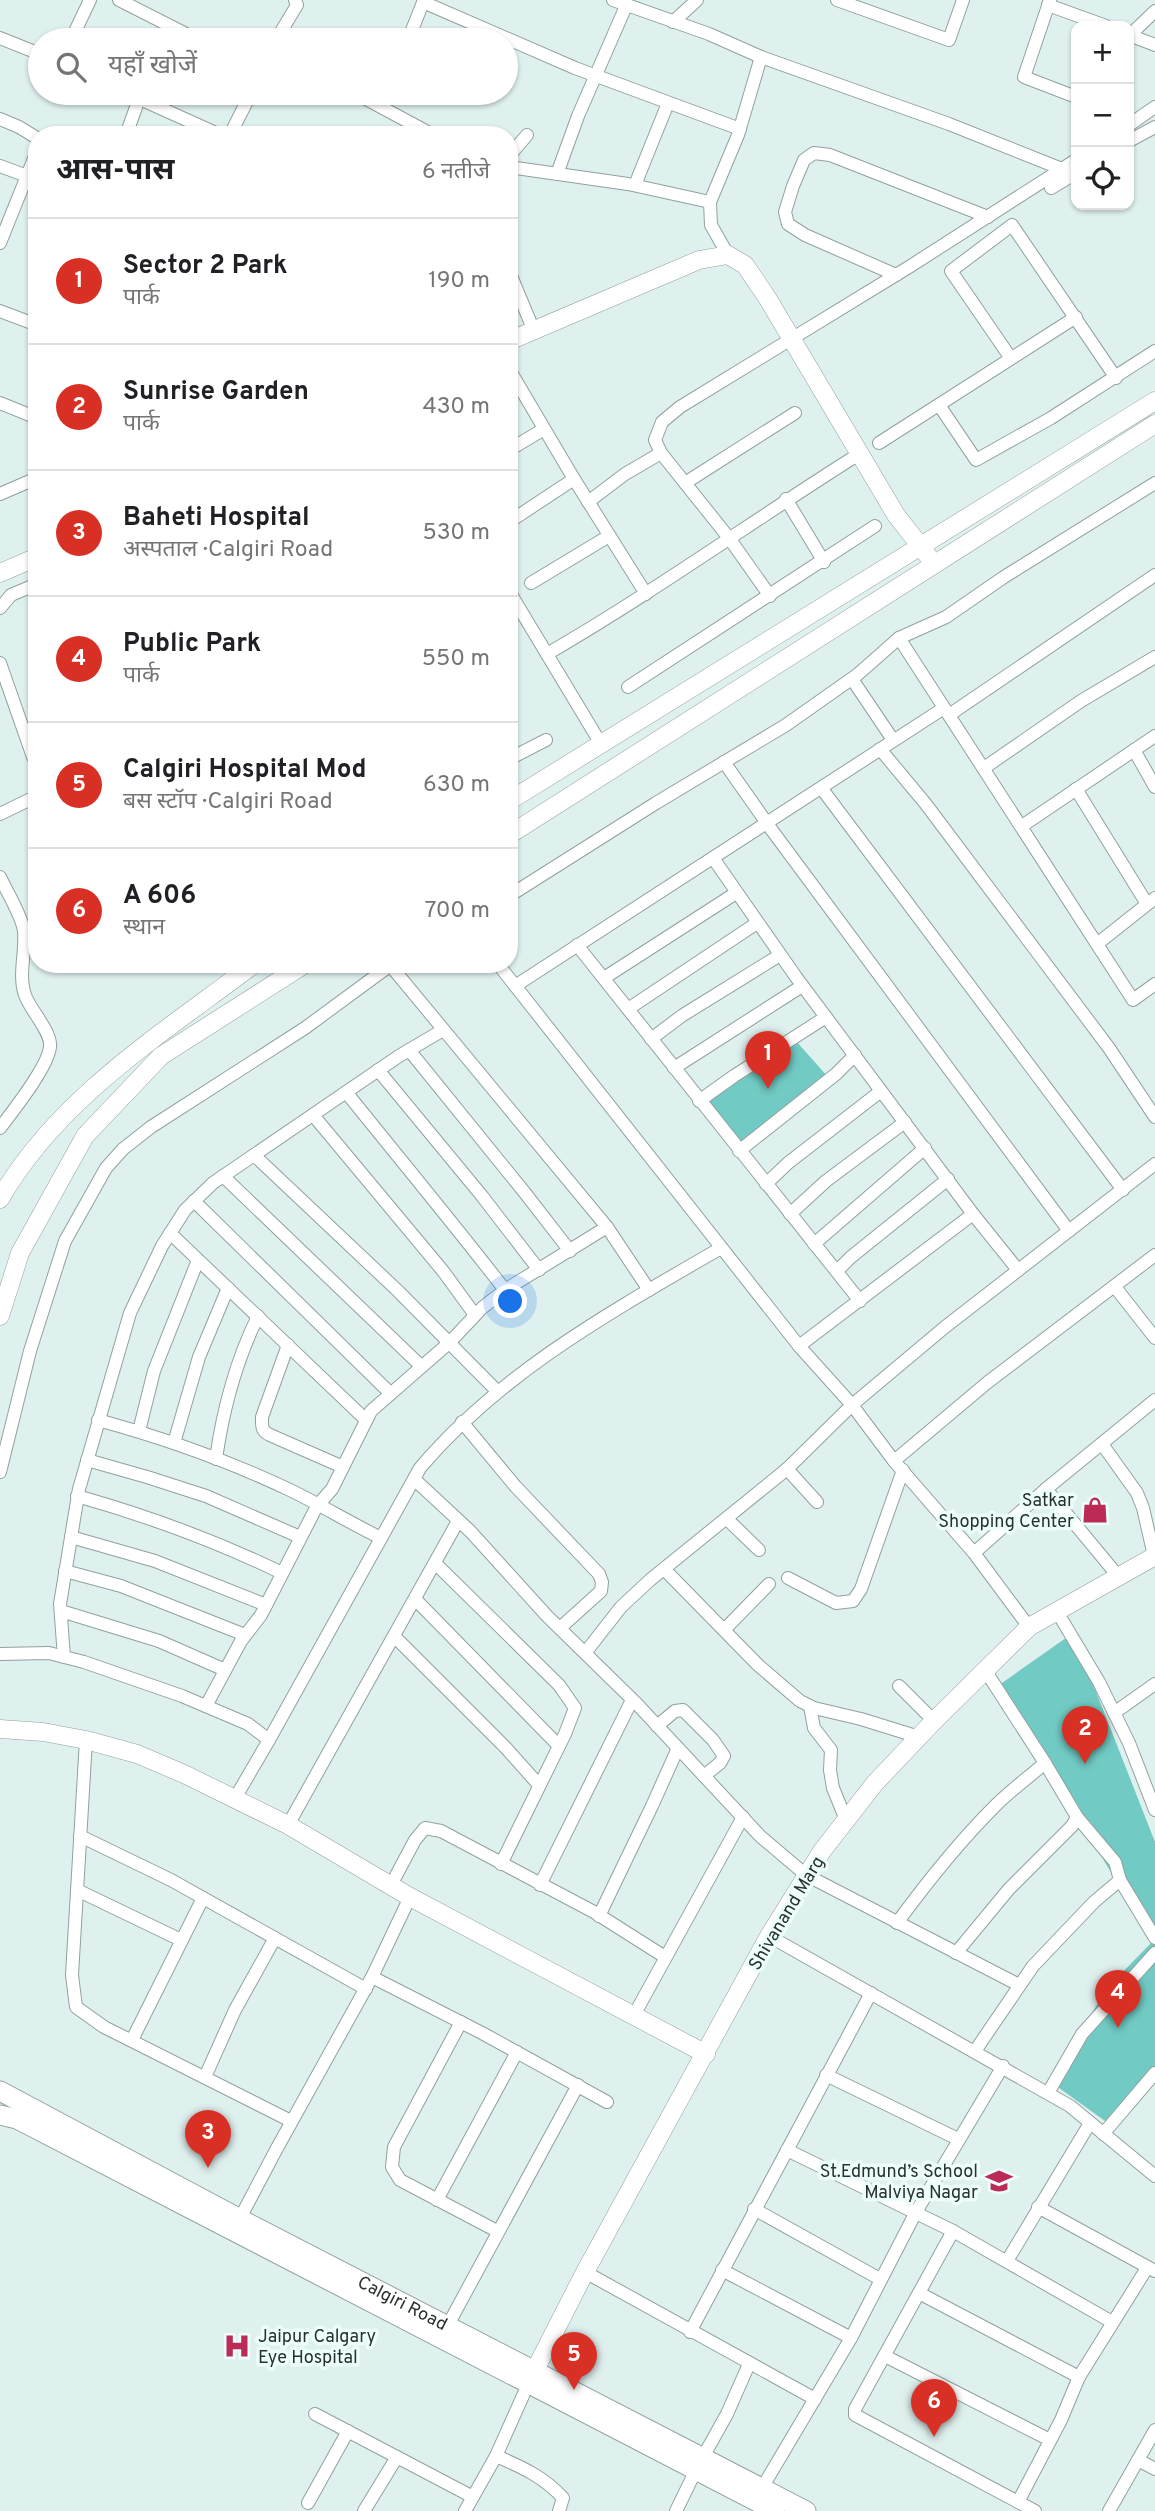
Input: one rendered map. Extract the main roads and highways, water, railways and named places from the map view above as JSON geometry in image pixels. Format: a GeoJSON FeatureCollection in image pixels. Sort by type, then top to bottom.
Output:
{"type":"FeatureCollection","features":[{"type":"Feature","properties":{"kind":"main road","name":"Calgiri Road"},"geometry":{"type":"LineString","coordinates":[[0,2091],[237,2225],[700,2464],[750,2499],[775,2511]]}},
{"type":"Feature","properties":{"kind":"main road","name":"Calgiri Road"},"geometry":{"type":"LineString","coordinates":[[0,2115],[17,2119],[448,2325],[532,2377]]}},
{"type":"Feature","properties":{"kind":"main road","name":"Calgiri Road"},"geometry":{"type":"LineString","coordinates":[[750,2499],[806,2511]]}},
{"type":"Feature","properties":{"kind":"place","name":"Sector 2 Park"},"geometry":{"type":"Point","coordinates":[768,1089]}},
{"type":"Feature","properties":{"kind":"place","name":"Satkar Shopping Center"},"geometry":{"type":"Point","coordinates":[1095,1510]}},
{"type":"Feature","properties":{"kind":"place","name":"Sunrise Garden"},"geometry":{"type":"Point","coordinates":[1085,1764]}},
{"type":"Feature","properties":{"kind":"place","name":"Public Park"},"geometry":{"type":"Point","coordinates":[1118,2028]}},
{"type":"Feature","properties":{"kind":"place","name":"Baheti Hospital"},"geometry":{"type":"Point","coordinates":[208,2168]}},
{"type":"Feature","properties":{"kind":"place","name":"St.Edmund’s School Malviya Nagar"},"geometry":{"type":"Point","coordinates":[999,2181]}},
{"type":"Feature","properties":{"kind":"place","name":"Jaipur Calgary Eye Hospital"},"geometry":{"type":"Point","coordinates":[237,2346]}},
{"type":"Feature","properties":{"kind":"place","name":"Calgiri Hospital Mod"},"geometry":{"type":"Point","coordinates":[574,2390]}},
{"type":"Feature","properties":{"kind":"place","name":"A 606"},"geometry":{"type":"Point","coordinates":[934,2437]}}]}
